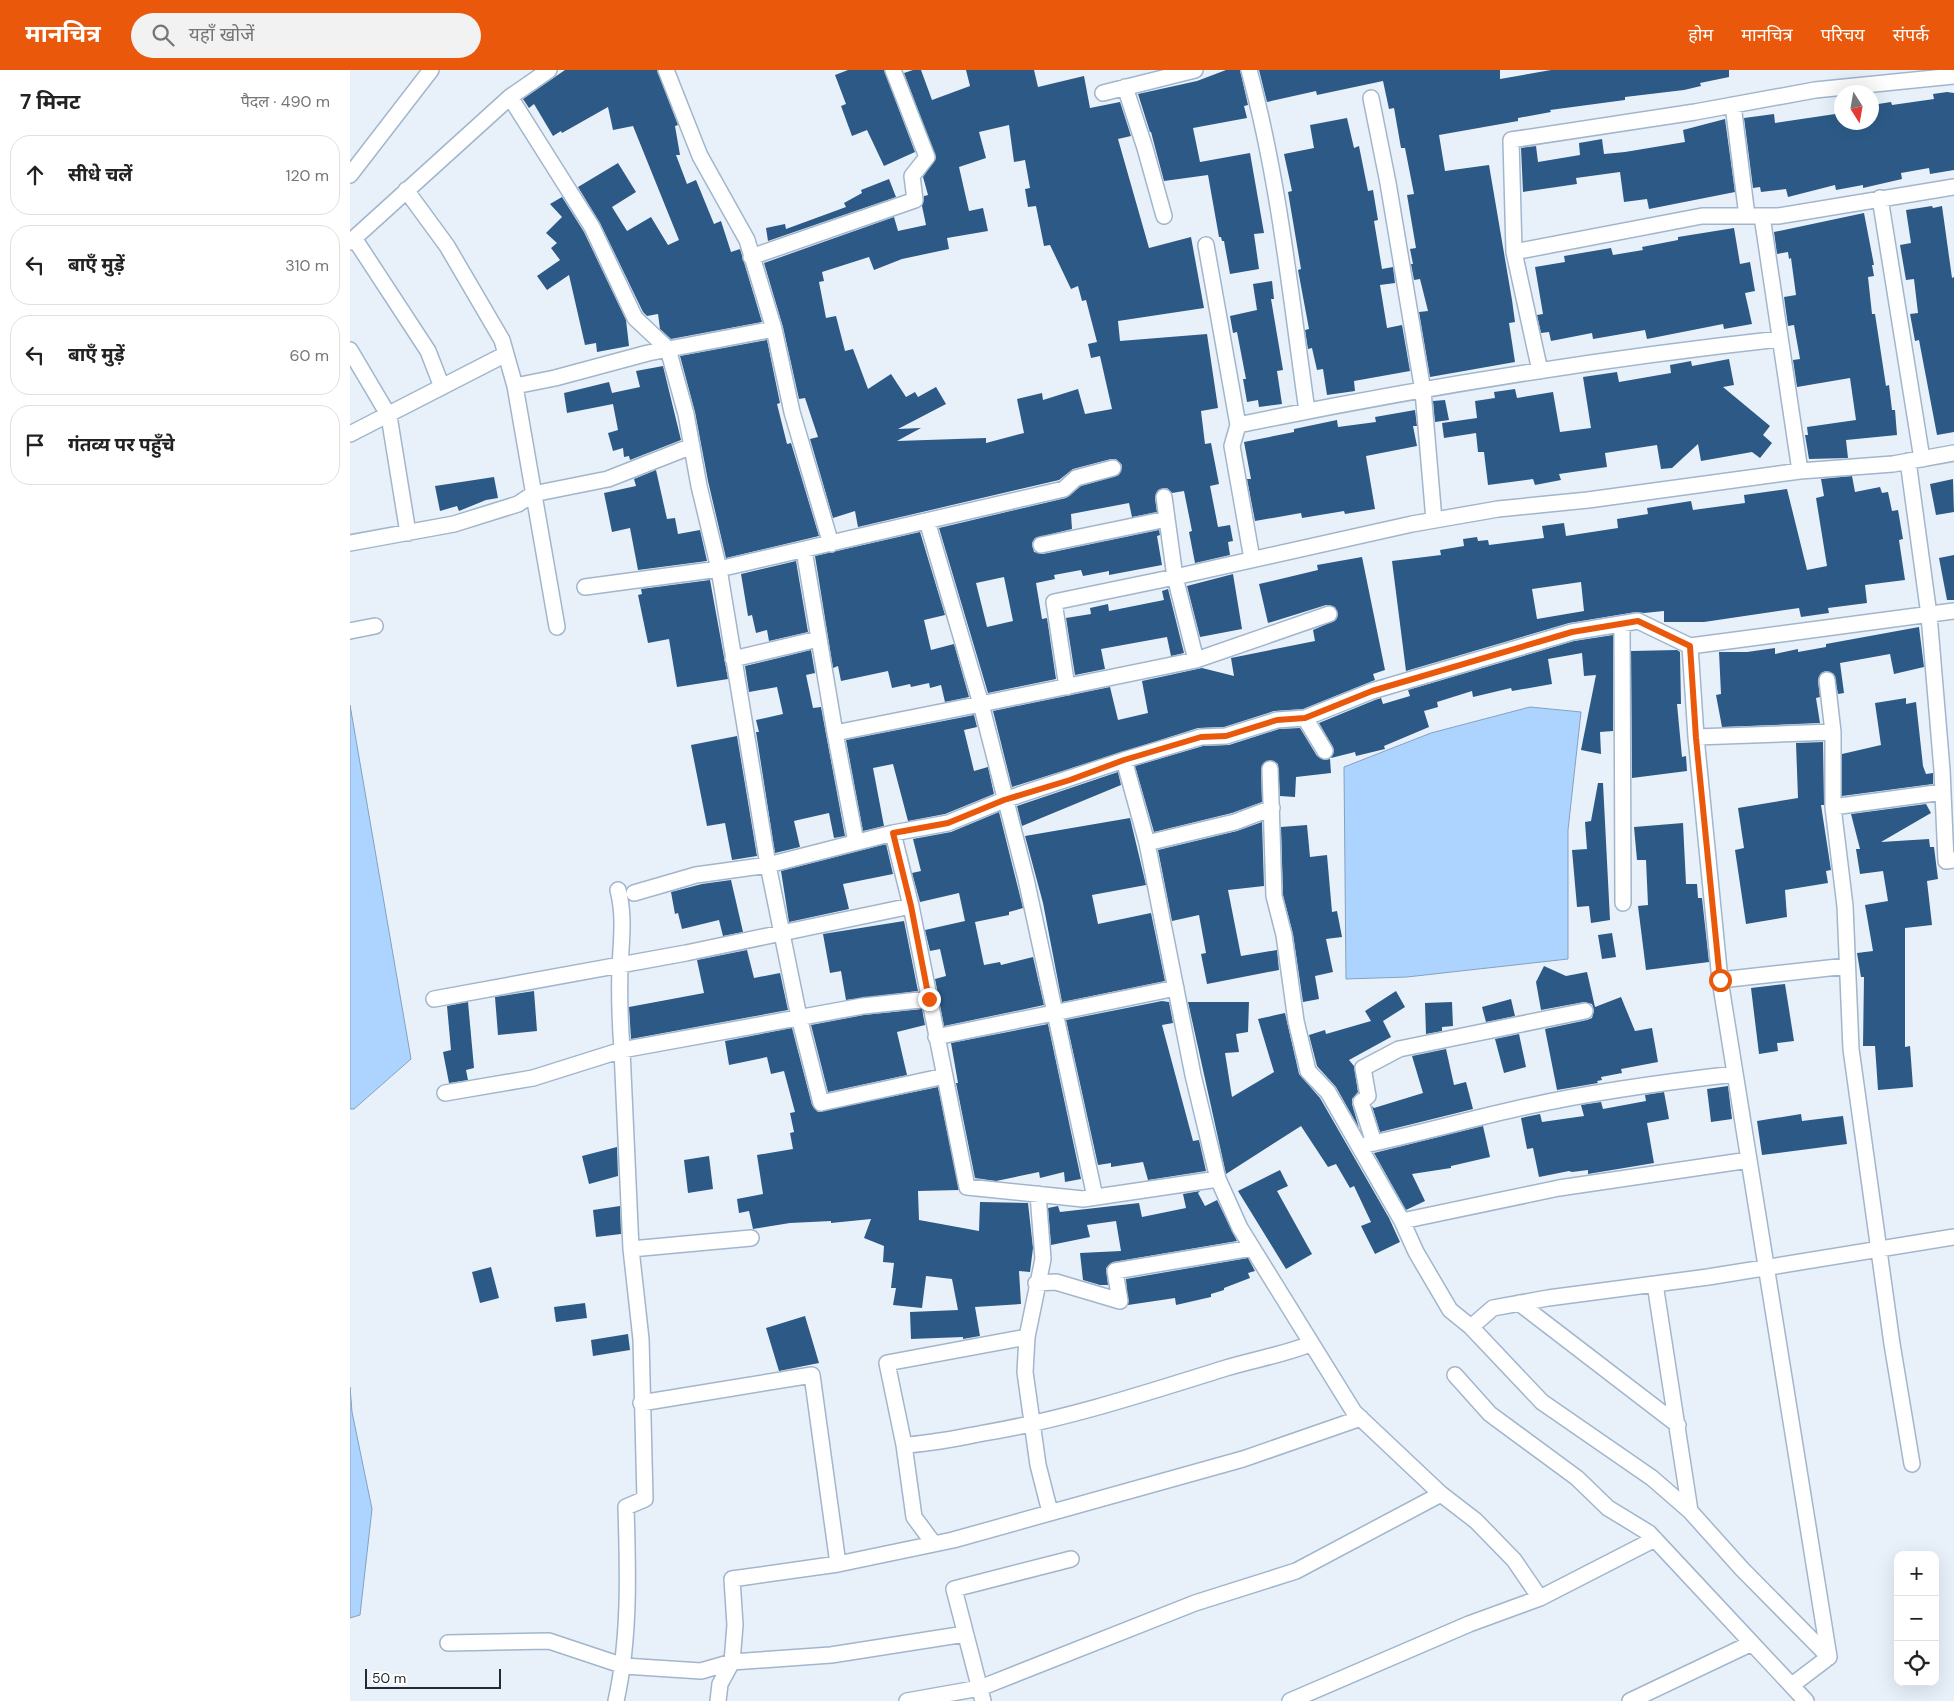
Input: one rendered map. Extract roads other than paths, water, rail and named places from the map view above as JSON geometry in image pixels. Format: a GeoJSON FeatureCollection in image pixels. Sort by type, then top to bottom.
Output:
{"type":"FeatureCollection","features":[{"type":"Feature","properties":{"kind":"street"},"geometry":{"type":"LineString","coordinates":[[350,175],[431,70]]}},
{"type":"Feature","properties":{"kind":"street"},"geometry":{"type":"LineString","coordinates":[[442,387],[428,351],[352,240],[510,98],[549,70]]}},
{"type":"Feature","properties":{"kind":"street"},"geometry":{"type":"LineString","coordinates":[[666,70],[700,156],[747,240],[774,329],[792,412],[831,544]]}},
{"type":"Feature","properties":{"kind":"street"},"geometry":{"type":"LineString","coordinates":[[751,257],[915,200],[912,176],[927,157],[893,70]]}},
{"type":"Feature","properties":{"kind":"street"},"geometry":{"type":"LineString","coordinates":[[1103,93],[1195,70]]}},
{"type":"Feature","properties":{"kind":"street"},"geometry":{"type":"LineString","coordinates":[[1249,70],[1262,121],[1278,215],[1307,411]]}},
{"type":"Feature","properties":{"kind":"street"},"geometry":{"type":"LineString","coordinates":[[1540,371],[1514,252],[1511,140],[1815,90],[1954,76]]}},
{"type":"Feature","properties":{"kind":"street"},"geometry":{"type":"LineString","coordinates":[[1125,87],[1164,216]]}},
{"type":"Feature","properties":{"kind":"street"},"geometry":{"type":"LineString","coordinates":[[510,98],[592,227],[634,318],[668,348],[686,414],[719,570],[768,865],[800,1017],[821,1103],[945,1076]]}},
{"type":"Feature","properties":{"kind":"street"},"geometry":{"type":"LineString","coordinates":[[1371,98],[1388,183],[1423,391],[1434,520]]}},
{"type":"Feature","properties":{"kind":"street"},"geometry":{"type":"LineString","coordinates":[[1733,105],[1780,339],[1800,471]]}},
{"type":"Feature","properties":{"kind":"street"},"geometry":{"type":"LineString","coordinates":[[1514,252],[1702,216],[1778,216],[1954,187]]}},
{"type":"Feature","properties":{"kind":"street"},"geometry":{"type":"LineString","coordinates":[[406,190],[452,254],[502,340],[515,386],[557,627]]}},
{"type":"Feature","properties":{"kind":"street"},"geometry":{"type":"LineString","coordinates":[[1880,198],[1915,460],[1929,615],[1948,769],[1943,792],[1946,861],[1954,860]]}},
{"type":"Feature","properties":{"kind":"street"},"geometry":{"type":"LineString","coordinates":[[1206,245],[1238,425],[1232,446],[1252,559]]}},
{"type":"Feature","properties":{"kind":"street"},"geometry":{"type":"LineString","coordinates":[[515,386],[555,378],[668,348],[774,329]]}},
{"type":"Feature","properties":{"kind":"street"},"geometry":{"type":"LineString","coordinates":[[1238,425],[1307,411],[1540,371],[1692,348],[1780,339]]}},
{"type":"Feature","properties":{"kind":"street"},"geometry":{"type":"LineString","coordinates":[[350,350],[389,416],[408,532]]}},
{"type":"Feature","properties":{"kind":"street"},"geometry":{"type":"LineString","coordinates":[[350,434],[389,416],[506,354]]}},
{"type":"Feature","properties":{"kind":"street"},"geometry":{"type":"LineString","coordinates":[[350,543],[454,524],[518,504],[533,494],[608,479],[692,446]]}},
{"type":"Feature","properties":{"kind":"street"},"geometry":{"type":"LineString","coordinates":[[1067,688],[1054,602],[1434,520],[1498,509],[1588,500],[1800,471],[1915,460],[1954,453]]}},
{"type":"Feature","properties":{"kind":"street"},"geometry":{"type":"LineString","coordinates":[[585,588],[719,570],[1064,490],[1076,478],[1113,468]]}},
{"type":"Feature","properties":{"kind":"street"},"geometry":{"type":"LineString","coordinates":[[1164,497],[1176,577],[1196,660]]}},
{"type":"Feature","properties":{"kind":"street"},"geometry":{"type":"LineString","coordinates":[[1041,545],[1167,519]]}},
{"type":"Feature","properties":{"kind":"street"},"geometry":{"type":"LineString","coordinates":[[927,521],[981,704],[1004,800],[1026,879],[1095,1197]]}},
{"type":"Feature","properties":{"kind":"street"},"geometry":{"type":"LineString","coordinates":[[804,550],[818,638],[856,842]]}},
{"type":"Feature","properties":{"kind":"street"},"geometry":{"type":"LineString","coordinates":[[634,892],[696,875],[768,865],[893,833],[948,823],[1004,800],[1070,780],[1124,760],[1201,737],[1226,736],[1277,720],[1305,718],[1372,691],[1572,632],[1638,621],[1690,646],[1954,612]]}},
{"type":"Feature","properties":{"kind":"street"},"geometry":{"type":"LineString","coordinates":[[835,733],[1067,688],[1196,660],[1329,614]]}},
{"type":"Feature","properties":{"kind":"street"},"geometry":{"type":"LineString","coordinates":[[1622,624],[1623,903]]}},
{"type":"Feature","properties":{"kind":"street"},"geometry":{"type":"LineString","coordinates":[[350,631],[374,626]]}},
{"type":"Feature","properties":{"kind":"street"},"geometry":{"type":"LineString","coordinates":[[733,659],[818,638]]}},
{"type":"Feature","properties":{"kind":"street"},"geometry":{"type":"LineString","coordinates":[[1690,646],[1696,738],[1720,980],[1829,1657]]}},
{"type":"Feature","properties":{"kind":"street"},"geometry":{"type":"LineString","coordinates":[[1827,680],[1832,732],[1833,807],[1845,906],[1851,1048],[1892,1344],[1912,1464]]}},
{"type":"Feature","properties":{"kind":"street"},"geometry":{"type":"LineString","coordinates":[[1305,718],[1325,751]]}},
{"type":"Feature","properties":{"kind":"street"},"geometry":{"type":"LineString","coordinates":[[1696,738],[1832,732]]}},
{"type":"Feature","properties":{"kind":"street"},"geometry":{"type":"LineString","coordinates":[[1124,760],[1147,843],[1192,1075],[1218,1179],[1240,1228],[1310,1344],[1354,1412],[1441,1494],[1476,1521],[1514,1560],[1540,1598]]}},
{"type":"Feature","properties":{"kind":"street"},"geometry":{"type":"LineString","coordinates":[[1270,769],[1274,896],[1284,935],[1296,1021],[1308,1071],[1328,1092],[1366,1145],[1416,1252],[1450,1310],[1471,1327],[1542,1402],[1652,1478],[1690,1511],[1742,1570],[1829,1657]]}},
{"type":"Feature","properties":{"kind":"street"},"geometry":{"type":"LineString","coordinates":[[1833,807],[1943,792]]}},
{"type":"Feature","properties":{"kind":"street"},"geometry":{"type":"LineString","coordinates":[[1147,843],[1235,822],[1272,808]]}},
{"type":"Feature","properties":{"kind":"street"},"geometry":{"type":"LineString","coordinates":[[893,833],[911,906],[967,1187],[1083,1199],[1218,1179]]}},
{"type":"Feature","properties":{"kind":"street"},"geometry":{"type":"LineString","coordinates":[[616,1701],[624,1666],[628,1569],[626,1507],[645,1500],[641,1339],[632,1249],[619,1012],[623,929],[622,908],[618,890]]}},
{"type":"Feature","properties":{"kind":"street"},"geometry":{"type":"LineString","coordinates":[[434,999],[620,965],[911,906]]}},
{"type":"Feature","properties":{"kind":"street"},"geometry":{"type":"LineString","coordinates":[[1720,980],[1847,966]]}},
{"type":"Feature","properties":{"kind":"street"},"geometry":{"type":"LineString","coordinates":[[936,1037],[1054,1011],[1176,988]]}},
{"type":"Feature","properties":{"kind":"street"},"geometry":{"type":"LineString","coordinates":[[445,1093],[534,1078],[622,1050],[863,1006],[929,999]]}},
{"type":"Feature","properties":{"kind":"street"},"geometry":{"type":"LineString","coordinates":[[1366,1145],[1361,1102],[1368,1096],[1363,1068],[1399,1049],[1585,1011]]}},
{"type":"Feature","properties":{"kind":"street"},"geometry":{"type":"LineString","coordinates":[[1366,1145],[1528,1106],[1611,1090],[1735,1074]]}},
{"type":"Feature","properties":{"kind":"street"},"geometry":{"type":"LineString","coordinates":[[1402,1222],[1559,1188],[1749,1160]]}},
{"type":"Feature","properties":{"kind":"street"},"geometry":{"type":"LineString","coordinates":[[1038,1194],[1042,1260],[1026,1337],[1025,1372],[1038,1465],[1050,1512]]}},
{"type":"Feature","properties":{"kind":"street"},"geometry":{"type":"LineString","coordinates":[[632,1249],[751,1238]]}},
{"type":"Feature","properties":{"kind":"street"},"geometry":{"type":"LineString","coordinates":[[1471,1327],[1493,1308],[1519,1303],[1954,1238]]}},
{"type":"Feature","properties":{"kind":"street"},"geometry":{"type":"LineString","coordinates":[[1036,1283],[1056,1282],[1120,1301],[1115,1271],[1252,1248]]}},
{"type":"Feature","properties":{"kind":"street"},"geometry":{"type":"LineString","coordinates":[[1655,1284],[1690,1511]]}},
{"type":"Feature","properties":{"kind":"street"},"geometry":{"type":"LineString","coordinates":[[1519,1303],[1678,1425]]}},
{"type":"Feature","properties":{"kind":"street"},"geometry":{"type":"LineString","coordinates":[[934,1544],[914,1517],[904,1445],[887,1363],[1026,1337]]}},
{"type":"Feature","properties":{"kind":"street"},"geometry":{"type":"LineString","coordinates":[[904,1445],[923,1444],[1031,1425],[1093,1410],[1228,1367],[1285,1354],[1310,1344]]}},
{"type":"Feature","properties":{"kind":"street"},"geometry":{"type":"LineString","coordinates":[[642,1402],[812,1375],[838,1564]]}},
{"type":"Feature","properties":{"kind":"street"},"geometry":{"type":"LineString","coordinates":[[1455,1375],[1490,1414],[1577,1478],[1608,1508],[1649,1533],[1806,1701]]}},
{"type":"Feature","properties":{"kind":"street"},"geometry":{"type":"LineString","coordinates":[[718,1701],[720,1684],[732,1662],[735,1625],[732,1579],[838,1564],[934,1544],[1243,1459],[1361,1418]]}},
{"type":"Feature","properties":{"kind":"street"},"geometry":{"type":"LineString","coordinates":[[907,1701],[982,1694],[1194,1603],[1296,1571],[1441,1494]]}},
{"type":"Feature","properties":{"kind":"street"},"geometry":{"type":"LineString","coordinates":[[1290,1701],[1469,1624],[1540,1598],[1655,1539]]}},
{"type":"Feature","properties":{"kind":"street"},"geometry":{"type":"LineString","coordinates":[[982,1694],[954,1588],[1071,1559]]}},
{"type":"Feature","properties":{"kind":"street"},"geometry":{"type":"LineString","coordinates":[[448,1643],[549,1641],[624,1666],[701,1671],[732,1662],[831,1655],[965,1634]]}},
{"type":"Feature","properties":{"kind":"street"},"geometry":{"type":"LineString","coordinates":[[1630,1701],[1752,1644]]}},
{"type":"Feature","properties":{"kind":"street"},"geometry":{"type":"LineString","coordinates":[[1792,1685],[1829,1657]]}},
{"type":"Feature","properties":{"kind":"water"},"geometry":{"type":"Polygon","coordinates":[[[350,705],[411,1059],[354,1109],[350,1109],[350,705]]]}},
{"type":"Feature","properties":{"kind":"water"},"geometry":{"type":"Polygon","coordinates":[[[1530,707],[1581,712],[1568,830],[1568,959],[1407,977],[1346,979],[1344,767],[1431,733],[1530,707]]]}},
{"type":"Feature","properties":{"kind":"water"},"geometry":{"type":"Polygon","coordinates":[[[350,1387],[352,1412],[372,1509],[360,1615],[350,1618],[350,1387]]]}}]}
